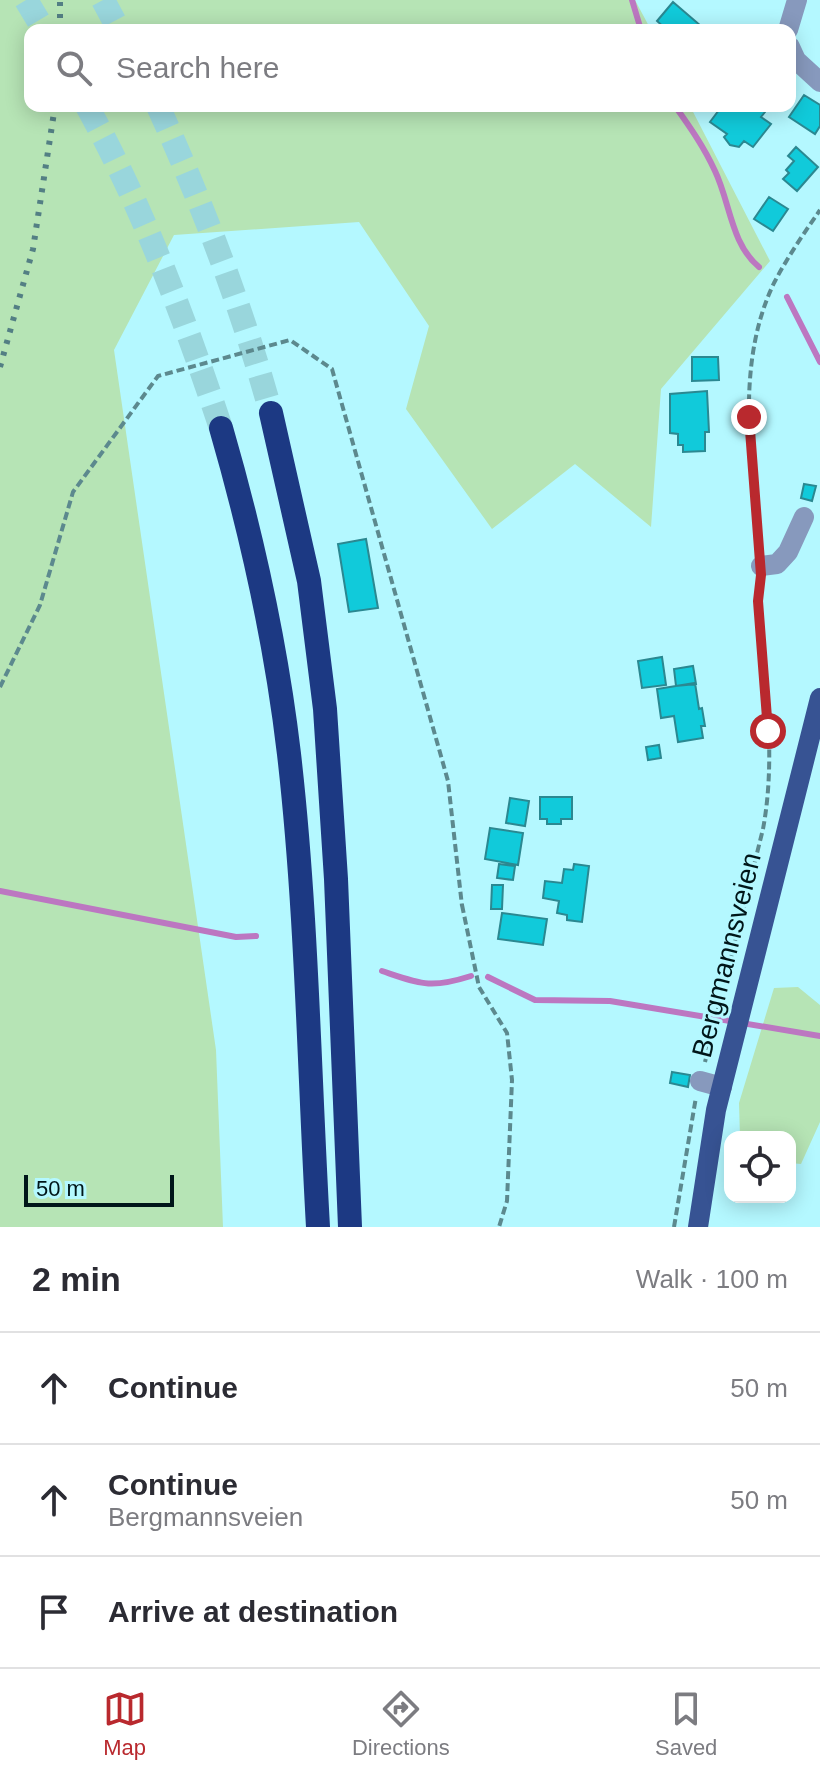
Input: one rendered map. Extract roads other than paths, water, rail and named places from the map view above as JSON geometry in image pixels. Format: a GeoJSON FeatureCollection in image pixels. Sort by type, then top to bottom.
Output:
{"type":"FeatureCollection","features":[{"type":"Feature","properties":{"kind":"highway"},"geometry":{"type":"LineString","coordinates":[[271,413],[309,581],[325,709],[336,879],[350,1227]]}},
{"type":"Feature","properties":{"kind":"highway"},"geometry":{"type":"LineString","coordinates":[[221,428],[263,591],[289,755],[318,1227]]}},
{"type":"Feature","properties":{"kind":"main road","name":"Bergmannsveien"},"geometry":{"type":"LineString","coordinates":[[698,1227],[705,1168],[722,1087],[820,698]]}},
{"type":"Feature","properties":{"kind":"street"},"geometry":{"type":"LineString","coordinates":[[790,24],[797,0]]}},
{"type":"Feature","properties":{"kind":"street"},"geometry":{"type":"LineString","coordinates":[[796,60],[820,82]]}},
{"type":"Feature","properties":{"kind":"street"},"geometry":{"type":"LineString","coordinates":[[761,570],[777,564],[788,552],[804,517]]}},
{"type":"Feature","properties":{"kind":"street"},"geometry":{"type":"LineString","coordinates":[[700,1081],[722,1087]]}},
{"type":"Feature","properties":{"kind":"waterway"},"geometry":{"type":"LineString","coordinates":[[632,0],[639,24]]}},
{"type":"Feature","properties":{"kind":"waterway"},"geometry":{"type":"LineString","coordinates":[[679,112],[711,162],[742,247],[759,267]]}},
{"type":"Feature","properties":{"kind":"waterway"},"geometry":{"type":"LineString","coordinates":[[787,297],[820,362]]}},
{"type":"Feature","properties":{"kind":"waterway"},"geometry":{"type":"LineString","coordinates":[[0,891],[236,937],[256,936]]}},
{"type":"Feature","properties":{"kind":"waterway"},"geometry":{"type":"LineString","coordinates":[[382,971],[435,984],[471,976]]}},
{"type":"Feature","properties":{"kind":"waterway"},"geometry":{"type":"LineString","coordinates":[[488,977],[535,1000],[610,1001],[820,1036]]}},
{"type":"Feature","properties":{"kind":"tunnel"},"geometry":{"type":"LineString","coordinates":[[26,0],[40,24]]}},
{"type":"Feature","properties":{"kind":"tunnel"},"geometry":{"type":"LineString","coordinates":[[103,0],[116,24]]}},
{"type":"Feature","properties":{"kind":"tunnel"},"geometry":{"type":"LineString","coordinates":[[90,112],[161,264],[221,428]]}},
{"type":"Feature","properties":{"kind":"tunnel"},"geometry":{"type":"LineString","coordinates":[[161,112],[220,257],[271,413]]}},
{"type":"Feature","properties":{"kind":"railway"},"geometry":{"type":"LineString","coordinates":[[60,0],[60,24]]}},
{"type":"Feature","properties":{"kind":"railway"},"geometry":{"type":"LineString","coordinates":[[0,367],[33,249],[54,112]]}}]}
